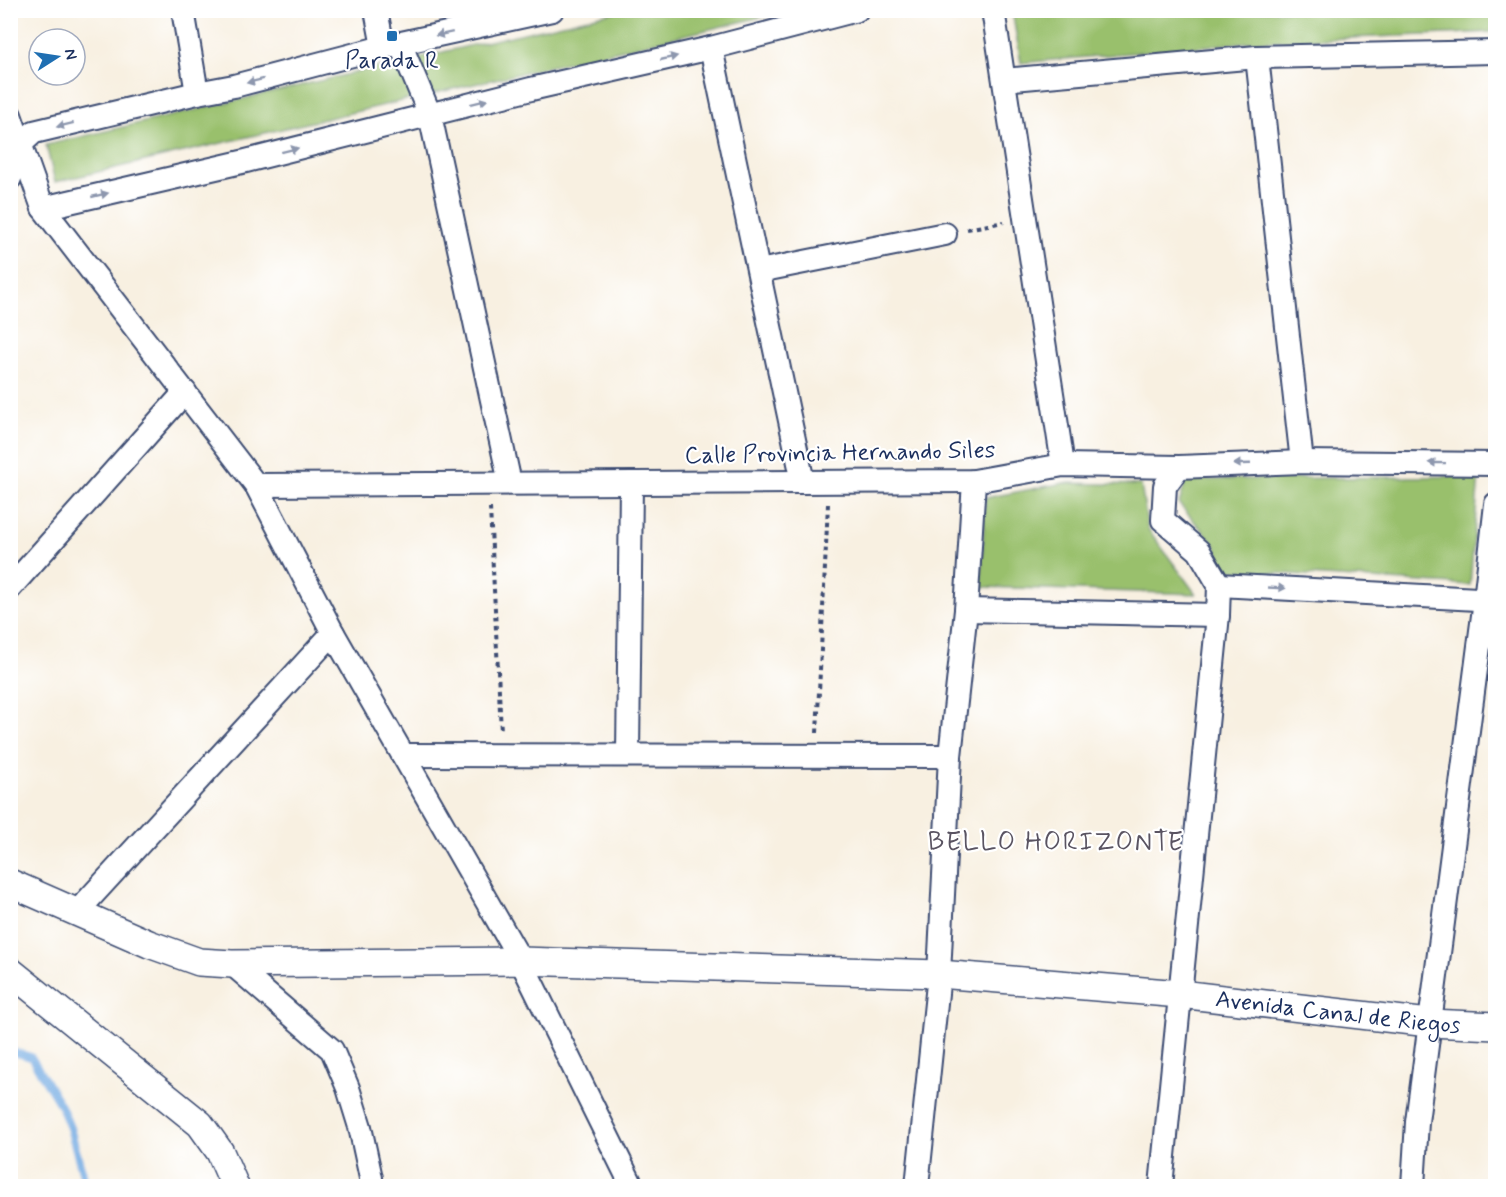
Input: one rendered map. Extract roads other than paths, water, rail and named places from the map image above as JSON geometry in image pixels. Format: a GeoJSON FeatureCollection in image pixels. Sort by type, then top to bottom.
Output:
{"type":"FeatureCollection","features":[{"type":"Feature","properties":{"kind":"street"},"geometry":{"type":"LineString","coordinates":[[183,10],[197,93]]}},
{"type":"Feature","properties":{"kind":"street"},"geometry":{"type":"LineString","coordinates":[[376,10],[391,45],[430,115],[500,484]]}},
{"type":"Feature","properties":{"kind":"street"},"geometry":{"type":"LineString","coordinates":[[43,208],[246,161],[531,89],[711,48],[857,10]]}},
{"type":"Feature","properties":{"kind":"street"},"geometry":{"type":"LineString","coordinates":[[993,10],[1063,465]]}},
{"type":"Feature","properties":{"kind":"street"},"geometry":{"type":"LineString","coordinates":[[22,141],[197,93],[245,83],[391,45],[545,11]]}},
{"type":"Feature","properties":{"kind":"street"},"geometry":{"type":"LineString","coordinates":[[711,48],[803,482]]}},
{"type":"Feature","properties":{"kind":"street"},"geometry":{"type":"LineString","coordinates":[[1004,80],[1257,57],[1496,52]]}},
{"type":"Feature","properties":{"kind":"street"},"geometry":{"type":"LineString","coordinates":[[1257,57],[1302,462]]}},
{"type":"Feature","properties":{"kind":"street"},"geometry":{"type":"LineString","coordinates":[[10,115],[22,141],[43,208],[256,485],[333,633],[522,961],[632,1186]]}},
{"type":"Feature","properties":{"kind":"street"},"geometry":{"type":"LineString","coordinates":[[10,178],[22,141]]}},
{"type":"Feature","properties":{"kind":"street"},"geometry":{"type":"LineString","coordinates":[[759,271],[945,234]]}},
{"type":"Feature","properties":{"kind":"street"},"geometry":{"type":"LineString","coordinates":[[10,588],[185,392]]}},
{"type":"Feature","properties":{"kind":"street","name":"Calle Provincia Hernando Siles"},"geometry":{"type":"LineString","coordinates":[[256,485],[974,481],[1063,465],[1179,466],[1302,462],[1496,464]]}},
{"type":"Feature","properties":{"kind":"street"},"geometry":{"type":"LineString","coordinates":[[1161,1186],[1218,615],[1219,585],[1199,551],[1163,520],[1165,486],[1179,466]]}},
{"type":"Feature","properties":{"kind":"street"},"geometry":{"type":"LineString","coordinates":[[918,1186],[939,974],[950,756],[966,610],[974,481]]}},
{"type":"Feature","properties":{"kind":"street"},"geometry":{"type":"LineString","coordinates":[[628,755],[631,483]]}},
{"type":"Feature","properties":{"kind":"street"},"geometry":{"type":"LineString","coordinates":[[1413,1186],[1417,1122],[1429,1023],[1490,600],[1496,504]]}},
{"type":"Feature","properties":{"kind":"street"},"geometry":{"type":"LineString","coordinates":[[1219,585],[1490,600]]}},
{"type":"Feature","properties":{"kind":"street"},"geometry":{"type":"LineString","coordinates":[[966,610],[1218,615]]}},
{"type":"Feature","properties":{"kind":"street"},"geometry":{"type":"LineString","coordinates":[[77,912],[333,633]]}},
{"type":"Feature","properties":{"kind":"street"},"geometry":{"type":"LineString","coordinates":[[403,755],[950,756]]}},
{"type":"Feature","properties":{"kind":"street","name":"Avenida Canal de Riegos"},"geometry":{"type":"LineString","coordinates":[[10,883],[149,944],[199,962],[232,964],[522,961],[939,974],[1180,994],[1429,1023],[1496,1026]]}},
{"type":"Feature","properties":{"kind":"street"},"geometry":{"type":"LineString","coordinates":[[232,964],[332,1050],[348,1088],[360,1127],[371,1186]]}},
{"type":"Feature","properties":{"kind":"street"},"geometry":{"type":"LineString","coordinates":[[10,971],[200,1124],[220,1152],[235,1186]]}},
{"type":"Feature","properties":{"kind":"waterway"},"geometry":{"type":"LineString","coordinates":[[10,1051],[31,1057],[61,1106],[70,1128],[86,1186]]}},
{"type":"Feature","properties":{"kind":"place","name":"Parada R"},"geometry":{"type":"Point","coordinates":[392,36]}},
{"type":"Feature","properties":{"kind":"district","name":"BELLO HORIZONTE"},"geometry":{"type":"Point","coordinates":[1056,841]}}]}
